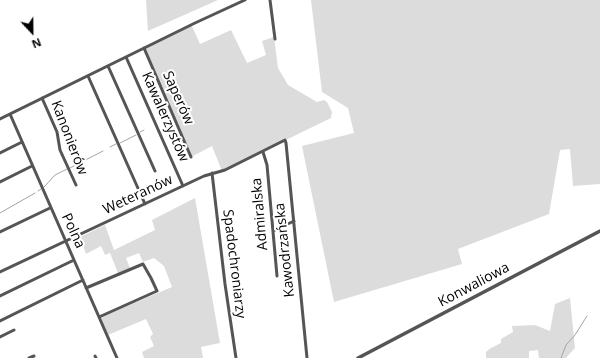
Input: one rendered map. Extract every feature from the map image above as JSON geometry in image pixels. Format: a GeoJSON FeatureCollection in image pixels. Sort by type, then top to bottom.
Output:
{"type":"FeatureCollection","features":[{"type":"Feature","properties":{"kind":"street"},"geometry":{"type":"LineString","coordinates":[[0,119],[195,23],[246,0]]}},
{"type":"Feature","properties":{"kind":"street"},"geometry":{"type":"LineString","coordinates":[[270,0],[275,39]]}},
{"type":"Feature","properties":{"kind":"street","name":"Saperów"},"geometry":{"type":"LineString","coordinates":[[144,48],[191,157]]}},
{"type":"Feature","properties":{"kind":"street","name":"Kawalerzystów"},"geometry":{"type":"LineString","coordinates":[[126,57],[183,186]]}},
{"type":"Feature","properties":{"kind":"street"},"geometry":{"type":"LineString","coordinates":[[108,66],[155,171]]}},
{"type":"Feature","properties":{"kind":"street"},"geometry":{"type":"LineString","coordinates":[[88,76],[145,204]]}},
{"type":"Feature","properties":{"kind":"street","name":"Kanonierów"},"geometry":{"type":"LineString","coordinates":[[42,98],[57,132],[60,150],[76,185]]}},
{"type":"Feature","properties":{"kind":"street","name":"Polna"},"geometry":{"type":"LineString","coordinates":[[10,114],[117,358]]}},
{"type":"Feature","properties":{"kind":"street","name":"Weteranów"},"geometry":{"type":"LineString","coordinates":[[0,272],[183,186],[212,173],[226,170],[285,140]]}},
{"type":"Feature","properties":{"kind":"street","name":"Kawodrzańska"},"geometry":{"type":"LineString","coordinates":[[285,140],[307,358]]}},
{"type":"Feature","properties":{"kind":"street"},"geometry":{"type":"LineString","coordinates":[[0,153],[22,142]]}},
{"type":"Feature","properties":{"kind":"street","name":"Admiralska"},"geometry":{"type":"LineString","coordinates":[[263,152],[267,165],[277,276]]}},
{"type":"Feature","properties":{"kind":"street"},"geometry":{"type":"LineString","coordinates":[[0,182],[32,166]]}},
{"type":"Feature","properties":{"kind":"street","name":"Spadochroniarzy"},"geometry":{"type":"LineString","coordinates":[[212,173],[225,284],[236,358]]}},
{"type":"Feature","properties":{"kind":"street"},"geometry":{"type":"LineString","coordinates":[[0,232],[50,208]]}},
{"type":"Feature","properties":{"kind":"street"},"geometry":{"type":"LineString","coordinates":[[273,231],[294,221]]}},
{"type":"Feature","properties":{"kind":"street","name":"Konwaliowa"},"geometry":{"type":"LineString","coordinates":[[358,358],[600,231]]}},
{"type":"Feature","properties":{"kind":"street"},"geometry":{"type":"LineString","coordinates":[[0,296],[74,260]]}},
{"type":"Feature","properties":{"kind":"street"},"geometry":{"type":"LineString","coordinates":[[86,288],[143,264],[157,291],[99,317]]}},
{"type":"Feature","properties":{"kind":"street"},"geometry":{"type":"LineString","coordinates":[[0,321],[83,280]]}},
{"type":"Feature","properties":{"kind":"street"},"geometry":{"type":"LineString","coordinates":[[0,337],[14,330]]}},
{"type":"Feature","properties":{"kind":"street"},"geometry":{"type":"LineString","coordinates":[[29,358],[34,356]]}},
{"type":"Feature","properties":{"kind":"shaded area"},"geometry":{"type":"Polygon","coordinates":[[[146,0],[218,0],[148,31],[146,0]]]}},
{"type":"Feature","properties":{"kind":"shaded area"},"geometry":{"type":"Polygon","coordinates":[[[311,0],[600,0],[600,184],[573,186],[570,149],[560,150],[549,214],[458,249],[462,264],[334,302],[302,146],[354,133],[348,108],[322,92],[311,0]]]}},
{"type":"Feature","properties":{"kind":"shaded area"},"geometry":{"type":"Polygon","coordinates":[[[191,24],[200,44],[231,30],[247,63],[266,55],[262,41],[274,37],[278,68],[288,85],[317,102],[324,100],[327,102],[332,112],[331,118],[222,171],[212,146],[191,157],[144,48],[191,24]]]}},
{"type":"Feature","properties":{"kind":"shaded area"},"geometry":{"type":"Polygon","coordinates":[[[195,198],[220,343],[201,347],[203,358],[144,358],[142,352],[154,346],[150,337],[153,334],[146,319],[108,335],[101,317],[172,287],[164,266],[154,258],[143,262],[139,253],[126,258],[130,268],[118,273],[110,253],[105,255],[101,246],[86,254],[80,237],[105,225],[114,250],[155,230],[152,220],[195,198]]]}},
{"type":"Feature","properties":{"kind":"shaded area"},"geometry":{"type":"Polygon","coordinates":[[[570,298],[575,348],[566,358],[539,358],[538,350],[529,351],[529,358],[486,358],[486,352],[501,343],[501,339],[513,332],[512,326],[535,325],[550,331],[555,304],[570,298]]]}},
{"type":"Feature","properties":{"kind":"waterway"},"geometry":{"type":"LineString","coordinates":[[140,132],[144,130]]}},
{"type":"Feature","properties":{"kind":"waterway"},"geometry":{"type":"LineString","coordinates":[[120,143],[136,135]]}},
{"type":"Feature","properties":{"kind":"waterway"},"geometry":{"type":"LineString","coordinates":[[110,147],[116,144]]}},
{"type":"Feature","properties":{"kind":"waterway"},"geometry":{"type":"LineString","coordinates":[[70,168],[103,151]]}},
{"type":"Feature","properties":{"kind":"waterway"},"geometry":{"type":"LineString","coordinates":[[44,187],[55,175],[67,169]]}},
{"type":"Feature","properties":{"kind":"waterway"},"geometry":{"type":"LineString","coordinates":[[0,213],[35,193]]}},
{"type":"Feature","properties":{"kind":"waterway"},"geometry":{"type":"LineString","coordinates":[[561,358],[566,345],[575,335],[587,316]]}}]}
